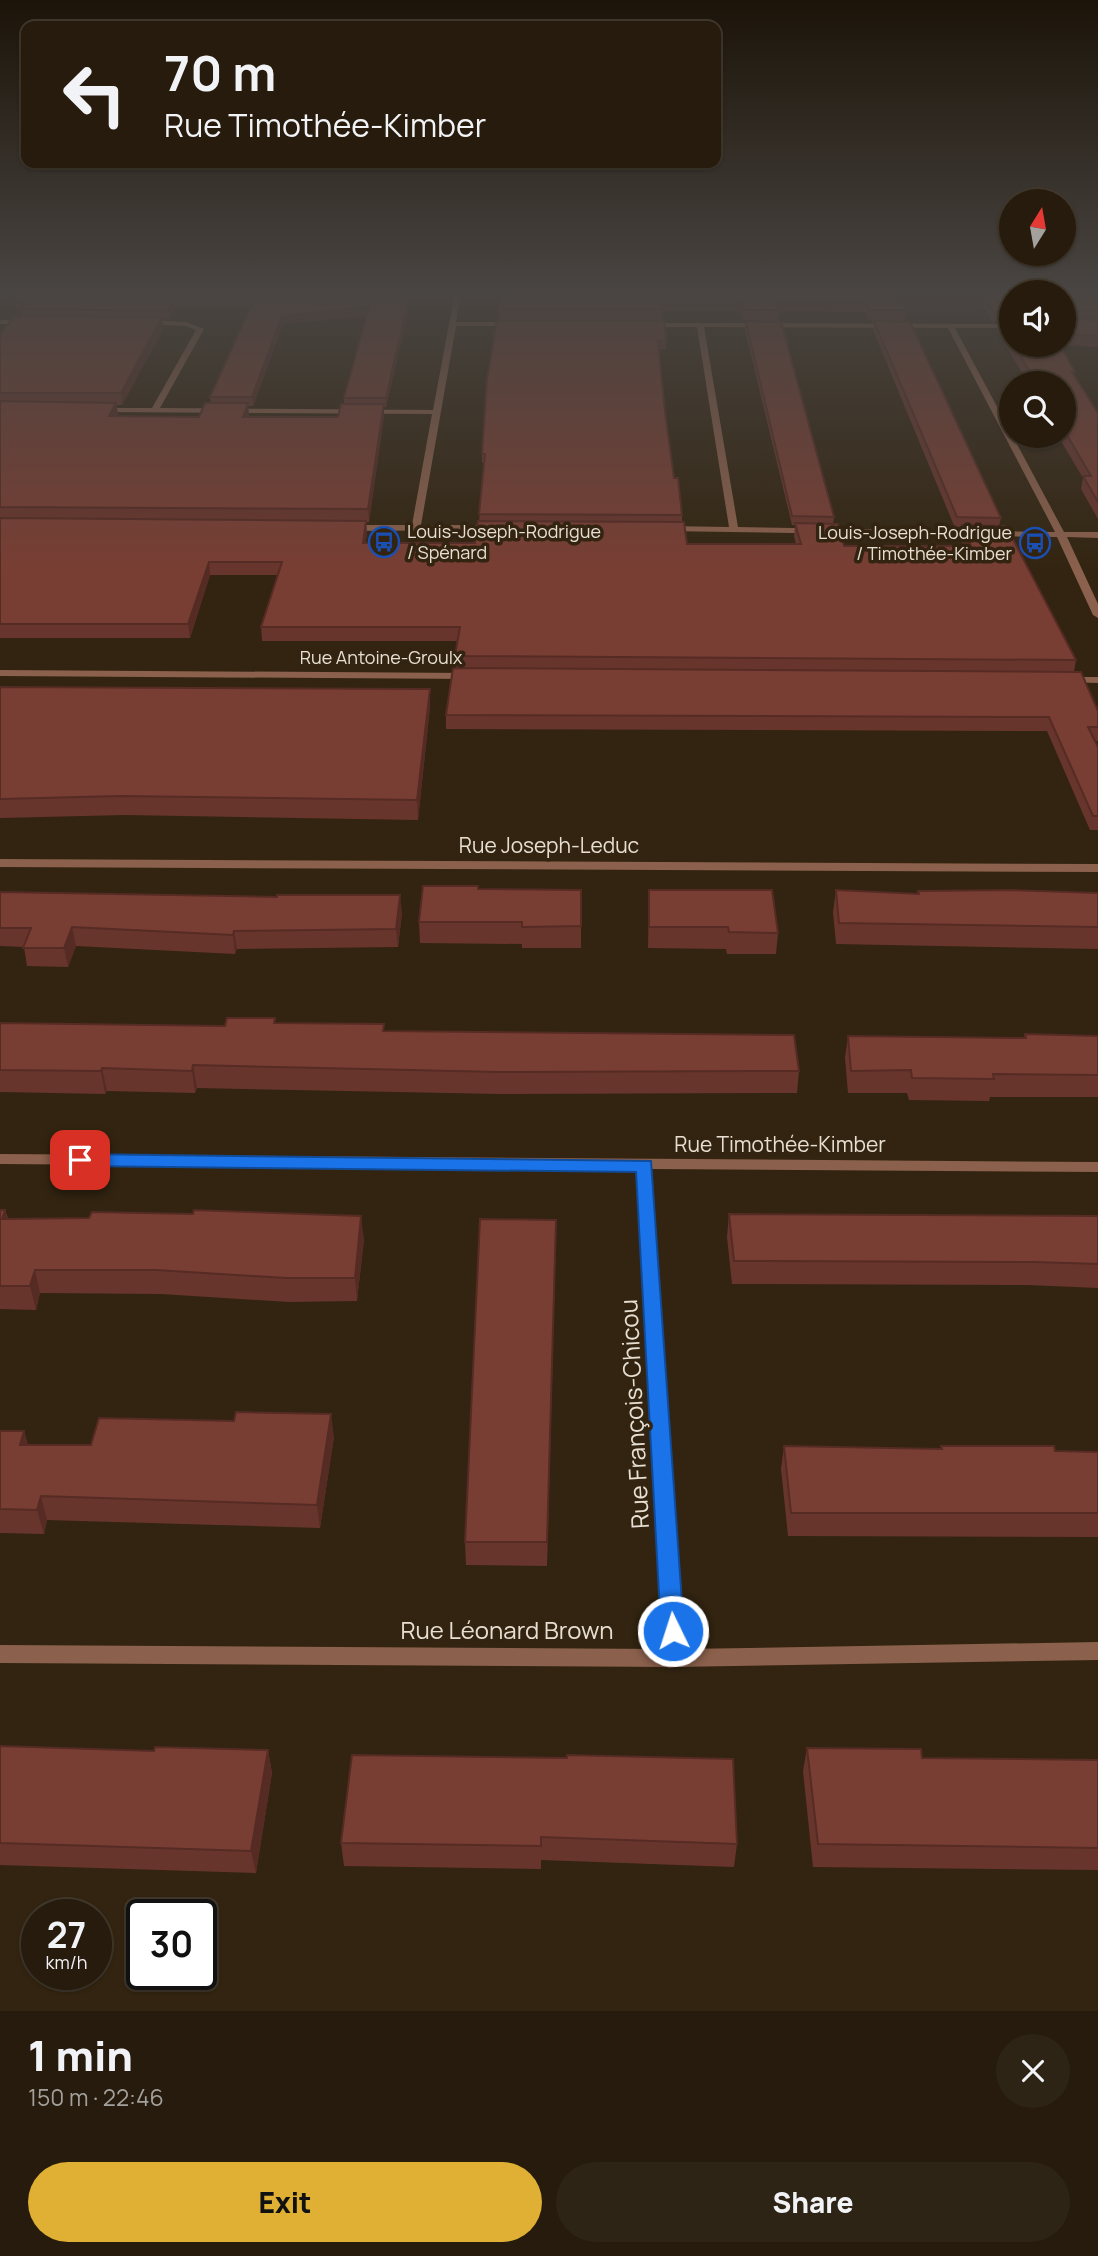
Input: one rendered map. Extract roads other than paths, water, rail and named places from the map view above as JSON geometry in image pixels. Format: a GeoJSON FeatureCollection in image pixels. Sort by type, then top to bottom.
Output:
{"type":"FeatureCollection","features":[{"type":"Feature","properties":{"kind":"street"},"geometry":{"type":"LineString","coordinates":[[155,410],[168,386]]}},
{"type":"Feature","properties":{"kind":"street"},"geometry":{"type":"LineString","coordinates":[[416,528],[441,386]]}},
{"type":"Feature","properties":{"kind":"street"},"geometry":{"type":"LineString","coordinates":[[710,386],[734,530]]}},
{"type":"Feature","properties":{"kind":"street"},"geometry":{"type":"LineString","coordinates":[[982,386],[1061,535],[1098,615]]}},
{"type":"Feature","properties":{"kind":"street"},"geometry":{"type":"LineString","coordinates":[[91,410],[436,412]]}},
{"type":"Feature","properties":{"kind":"street"},"geometry":{"type":"LineString","coordinates":[[332,527],[512,528]]}},
{"type":"Feature","properties":{"kind":"street"},"geometry":{"type":"LineString","coordinates":[[651,529],[1098,535]]}},
{"type":"Feature","properties":{"kind":"street","name":"Rue Antoine-Groulx"},"geometry":{"type":"LineString","coordinates":[[0,673],[486,676]]}},
{"type":"Feature","properties":{"kind":"street"},"geometry":{"type":"LineString","coordinates":[[1056,680],[1098,680]]}},
{"type":"Feature","properties":{"kind":"street","name":"Rue Joseph-Leduc"},"geometry":{"type":"LineString","coordinates":[[0,863],[1098,868]]}},
{"type":"Feature","properties":{"kind":"street","name":"Rue Timothée-Kimber"},"geometry":{"type":"LineString","coordinates":[[0,1159],[644,1166],[1098,1167]]}},
{"type":"Feature","properties":{"kind":"street","name":"Rue François-Chicou"},"geometry":{"type":"LineString","coordinates":[[644,1166],[674,1658]]}},
{"type":"Feature","properties":{"kind":"street","name":"Rue Léonard Brown"},"geometry":{"type":"LineString","coordinates":[[0,1654],[674,1658],[1098,1651]]}},
{"type":"Feature","properties":{"kind":"place","name":"Louis-Joseph-Rodrigue / Spénard"},"geometry":{"type":"Point","coordinates":[384,542]}},
{"type":"Feature","properties":{"kind":"place","name":"Louis-Joseph-Rodrigue / Timothée-Kimber"},"geometry":{"type":"Point","coordinates":[1035,543]}}]}
